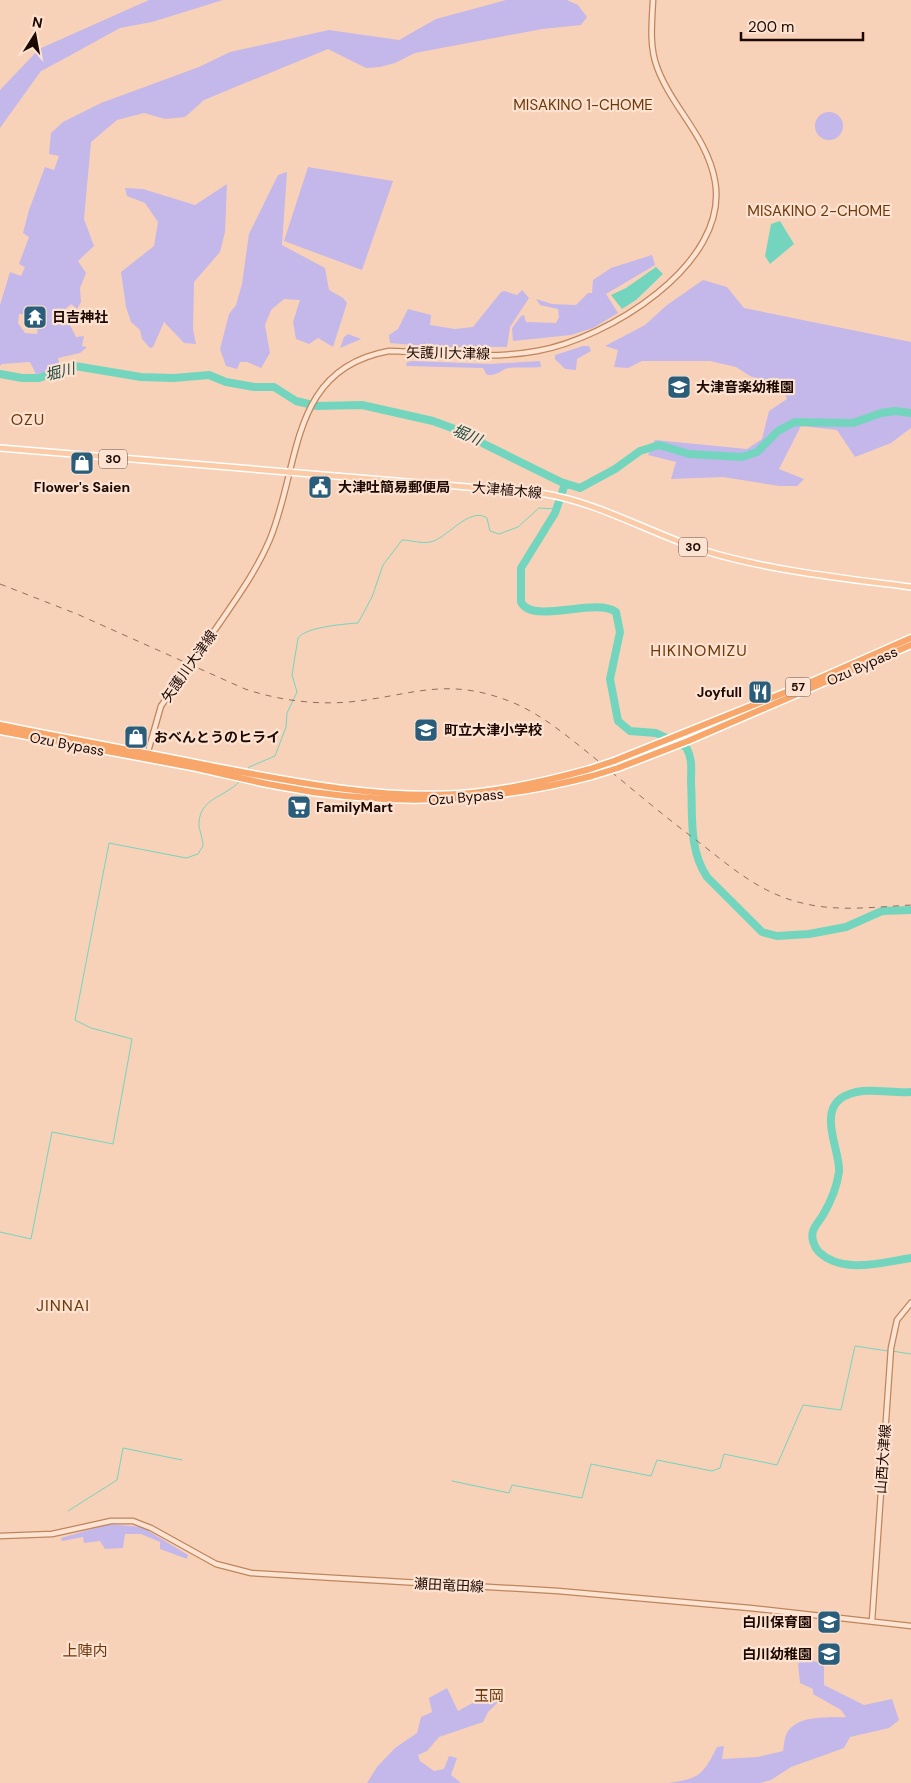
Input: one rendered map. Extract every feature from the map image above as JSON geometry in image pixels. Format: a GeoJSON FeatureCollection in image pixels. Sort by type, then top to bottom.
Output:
{"type":"FeatureCollection","features":[{"type":"Feature","properties":{"kind":"highway","name":"Ozu Bypass"},"geometry":{"type":"LineString","coordinates":[[591,772],[911,638]]}},
{"type":"Feature","properties":{"kind":"highway","name":"Ozu Bypass"},"geometry":{"type":"LineString","coordinates":[[0,725],[280,786],[404,801],[432,801],[500,795],[591,772],[618,768],[667,750],[911,645]]}},
{"type":"Feature","properties":{"kind":"highway","name":"Ozu Bypass"},"geometry":{"type":"LineString","coordinates":[[0,731],[147,756]]}},
{"type":"Feature","properties":{"kind":"main road","name":"矢護川大津線"},"geometry":{"type":"LineString","coordinates":[[147,756],[161,706],[258,565],[273,531],[309,408],[323,386],[344,366],[372,354],[390,351],[534,352],[576,342],[633,309],[662,288],[696,256],[707,239],[713,218],[716,183],[704,145],[658,69],[652,47],[653,0]]}},
{"type":"Feature","properties":{"kind":"main road","name":"大津植木線"},"geometry":{"type":"LineString","coordinates":[[0,448],[554,495],[590,504],[674,540],[750,564],[911,587]]}},
{"type":"Feature","properties":{"kind":"main road","name":"山西大津線"},"geometry":{"type":"LineString","coordinates":[[872,1621],[891,1348],[897,1320],[911,1303]]}},
{"type":"Feature","properties":{"kind":"main road","name":"瀬田竜田線"},"geometry":{"type":"LineString","coordinates":[[0,1536],[52,1534],[111,1521],[133,1521],[151,1528],[216,1564],[251,1573],[558,1591],[911,1626]]}},
{"type":"Feature","properties":{"kind":"shaded area"},"geometry":{"type":"Polygon","coordinates":[[[149,0],[223,0],[152,22],[120,28],[41,71],[0,128],[0,90],[39,49],[149,0]]]}},
{"type":"Feature","properties":{"kind":"shaded area"},"geometry":{"type":"Polygon","coordinates":[[[506,0],[567,0],[578,5],[587,17],[581,25],[542,29],[415,53],[395,63],[380,67],[366,68],[328,49],[204,100],[185,117],[165,119],[144,113],[117,120],[91,142],[84,219],[94,246],[78,261],[86,273],[80,288],[81,302],[77,309],[71,304],[60,314],[63,319],[68,321],[76,337],[84,336],[82,346],[87,347],[80,353],[58,358],[60,367],[49,373],[36,374],[30,362],[2,364],[0,366],[0,305],[10,272],[21,276],[25,267],[19,264],[29,237],[23,233],[29,210],[45,167],[54,170],[59,156],[49,154],[51,133],[63,122],[101,103],[199,67],[230,52],[329,30],[399,40],[436,19],[506,0]],[[19,314],[18,323],[25,333],[37,334],[38,324],[42,324],[43,315],[19,314]]]}},
{"type":"Feature","properties":{"kind":"shaded area"},"geometry":{"type":"Polygon","coordinates":[[[829,112],[839,116],[843,126],[839,136],[829,140],[819,136],[815,126],[819,116],[829,112]]]}},
{"type":"Feature","properties":{"kind":"shaded area"},"geometry":{"type":"Polygon","coordinates":[[[308,167],[393,181],[362,270],[284,241],[308,167]]]}},
{"type":"Feature","properties":{"kind":"shaded area"},"geometry":{"type":"Polygon","coordinates":[[[287,172],[282,245],[325,268],[329,290],[343,298],[347,303],[333,347],[318,338],[309,344],[296,339],[293,322],[300,300],[284,299],[271,310],[265,325],[270,353],[261,368],[247,362],[240,362],[237,369],[226,366],[220,349],[229,314],[236,305],[242,284],[249,234],[278,175],[287,172]]]}},
{"type":"Feature","properties":{"kind":"shaded area"},"geometry":{"type":"Polygon","coordinates":[[[227,184],[225,232],[220,252],[194,282],[193,329],[196,344],[184,343],[164,322],[153,347],[150,348],[142,339],[140,330],[131,322],[126,307],[121,272],[154,246],[158,222],[145,203],[127,196],[125,188],[143,189],[195,205],[227,184]]]}},
{"type":"Feature","properties":{"kind":"shaded area"},"geometry":{"type":"Polygon","coordinates":[[[652,255],[655,265],[606,294],[618,313],[593,328],[571,335],[513,341],[512,328],[521,316],[524,315],[526,322],[556,323],[559,317],[558,309],[540,305],[536,299],[552,304],[576,305],[588,293],[592,293],[593,280],[611,268],[652,255]]]}},
{"type":"Feature","properties":{"kind":"shaded area"},"geometry":{"type":"Polygon","coordinates":[[[703,280],[727,287],[744,308],[911,342],[911,428],[891,443],[855,457],[837,430],[801,426],[779,469],[804,479],[797,486],[779,486],[723,477],[671,479],[676,462],[648,455],[655,440],[747,449],[762,439],[769,411],[787,399],[783,388],[750,376],[736,367],[710,361],[642,361],[628,368],[614,367],[618,350],[605,346],[645,325],[667,305],[703,280]]]}},
{"type":"Feature","properties":{"kind":"shaded area"},"geometry":{"type":"Polygon","coordinates":[[[522,290],[529,298],[510,327],[507,347],[435,347],[390,343],[389,335],[398,329],[408,309],[431,315],[430,325],[455,329],[473,327],[501,292],[504,291],[517,295],[522,290]]]}},
{"type":"Feature","properties":{"kind":"shaded area"},"geometry":{"type":"Polygon","coordinates":[[[348,334],[361,339],[340,348],[344,337],[348,334]]]}},
{"type":"Feature","properties":{"kind":"shaded area"},"geometry":{"type":"Polygon","coordinates":[[[583,346],[589,346],[591,351],[577,359],[576,370],[565,369],[555,359],[555,355],[583,346]]]}},
{"type":"Feature","properties":{"kind":"shaded area"},"geometry":{"type":"Polygon","coordinates":[[[540,361],[541,367],[509,368],[487,375],[483,368],[406,366],[407,362],[489,364],[540,361]]]}},
{"type":"Feature","properties":{"kind":"shaded area"},"geometry":{"type":"Polygon","coordinates":[[[109,1524],[142,1527],[188,1555],[187,1559],[160,1549],[160,1542],[141,1534],[125,1534],[123,1548],[105,1549],[100,1541],[84,1543],[83,1537],[62,1541],[61,1538],[109,1524]]]}},
{"type":"Feature","properties":{"kind":"shaded area"},"geometry":{"type":"Polygon","coordinates":[[[801,1658],[824,1664],[824,1685],[864,1705],[892,1699],[899,1720],[889,1728],[850,1737],[844,1748],[791,1767],[771,1780],[760,1783],[668,1783],[687,1780],[699,1774],[708,1764],[717,1747],[724,1746],[722,1759],[758,1757],[783,1751],[786,1735],[790,1728],[797,1723],[804,1720],[846,1717],[841,1710],[813,1694],[813,1689],[800,1683],[798,1664],[801,1658]]]}},
{"type":"Feature","properties":{"kind":"shaded area"},"geometry":{"type":"Polygon","coordinates":[[[447,1688],[458,1711],[498,1692],[501,1699],[488,1712],[483,1722],[439,1737],[427,1751],[418,1755],[420,1761],[434,1771],[444,1769],[449,1756],[457,1758],[451,1775],[461,1783],[367,1783],[377,1767],[395,1748],[417,1733],[421,1717],[432,1712],[429,1698],[447,1688]]]}},
{"type":"Feature","properties":{"kind":"water"},"geometry":{"type":"Polygon","coordinates":[[[780,221],[794,244],[770,264],[765,256],[771,224],[780,221]]]}},
{"type":"Feature","properties":{"kind":"water"},"geometry":{"type":"Polygon","coordinates":[[[656,267],[663,274],[636,300],[622,309],[611,295],[626,288],[656,267]]]}},
{"type":"Feature","properties":{"kind":"waterway","name":"堀川"},"geometry":{"type":"LineString","coordinates":[[0,374],[22,378],[39,378],[75,366],[141,377],[174,378],[209,375],[226,382],[254,387],[274,387],[296,401],[317,406],[362,405],[433,421],[471,435],[484,444],[561,482],[580,488],[615,469],[640,451],[659,445],[689,454],[742,457],[757,452],[778,431],[795,422],[853,423],[881,413],[895,411],[911,413]]}},
{"type":"Feature","properties":{"kind":"waterway"},"geometry":{"type":"LineString","coordinates":[[565,484],[555,513],[521,568],[521,602],[527,608],[538,611],[594,607],[606,608],[616,612],[620,632],[610,679],[618,721],[630,731],[656,733],[686,747],[691,764],[694,843],[701,866],[707,877],[762,932],[777,936],[809,934],[846,927],[882,911],[911,910]]}},
{"type":"Feature","properties":{"kind":"waterway"},"geometry":{"type":"LineString","coordinates":[[247,770],[249,767],[275,756],[286,727],[287,713],[297,692],[292,675],[298,638],[309,631],[335,625],[358,623],[372,597],[383,565],[402,540],[424,543],[437,540],[458,524],[473,516],[480,515],[487,518],[490,531],[499,534],[518,527],[539,508],[557,509]]}},
{"type":"Feature","properties":{"kind":"waterway"},"geometry":{"type":"LineString","coordinates":[[0,1232],[31,1239],[52,1132],[113,1144],[132,1039],[91,1028],[75,1020],[109,843],[186,858],[198,854],[203,846],[199,825],[200,815],[208,803],[239,782]]}},
{"type":"Feature","properties":{"kind":"waterway"},"geometry":{"type":"LineString","coordinates":[[911,1092],[856,1092],[840,1099],[834,1106],[831,1124],[839,1172],[831,1200],[812,1234],[814,1245],[819,1252],[829,1259],[840,1263],[864,1265],[911,1258]]}},
{"type":"Feature","properties":{"kind":"waterway"},"geometry":{"type":"LineString","coordinates":[[452,1481],[509,1493],[512,1485],[582,1498],[591,1464],[651,1476],[657,1460],[712,1471],[720,1468],[724,1454],[777,1465],[803,1405],[841,1410],[855,1346],[888,1351]]}},
{"type":"Feature","properties":{"kind":"waterway"},"geometry":{"type":"LineString","coordinates":[[892,1351],[911,1354]]}},
{"type":"Feature","properties":{"kind":"waterway"},"geometry":{"type":"LineString","coordinates":[[68,1511],[117,1480],[123,1448],[182,1460]]}},
{"type":"Feature","properties":{"kind":"railway"},"geometry":{"type":"LineString","coordinates":[[0,584],[77,614],[245,689],[270,696],[296,701],[336,703],[410,692],[446,689],[465,690],[509,701],[522,706],[557,729],[721,859],[772,893],[815,906],[856,908],[911,905]]}},
{"type":"Feature","properties":{"kind":"place","name":"日吉神社"},"geometry":{"type":"Point","coordinates":[35,317]}},
{"type":"Feature","properties":{"kind":"place","name":"大津音楽幼稚園"},"geometry":{"type":"Point","coordinates":[679,387]}},
{"type":"Feature","properties":{"kind":"place","name":"Flower's Saien"},"geometry":{"type":"Point","coordinates":[82,463]}},
{"type":"Feature","properties":{"kind":"place","name":"大津吐簡易郵便局"},"geometry":{"type":"Point","coordinates":[320,487]}},
{"type":"Feature","properties":{"kind":"place","name":"Joyfull"},"geometry":{"type":"Point","coordinates":[760,692]}},
{"type":"Feature","properties":{"kind":"place","name":"町立大津小学校"},"geometry":{"type":"Point","coordinates":[426,730]}},
{"type":"Feature","properties":{"kind":"place","name":"おべんとうのヒライ"},"geometry":{"type":"Point","coordinates":[136,737]}},
{"type":"Feature","properties":{"kind":"place","name":"FamilyMart"},"geometry":{"type":"Point","coordinates":[299,807]}},
{"type":"Feature","properties":{"kind":"place","name":"白川保育園"},"geometry":{"type":"Point","coordinates":[829,1622]}},
{"type":"Feature","properties":{"kind":"place","name":"白川幼稚園"},"geometry":{"type":"Point","coordinates":[829,1654]}},
{"type":"Feature","properties":{"kind":"district","name":"MISAKINO 1-CHOME"},"geometry":{"type":"Point","coordinates":[583,105]}},
{"type":"Feature","properties":{"kind":"district","name":"MISAKINO 2-CHOME"},"geometry":{"type":"Point","coordinates":[819,211]}},
{"type":"Feature","properties":{"kind":"district","name":"OZU"},"geometry":{"type":"Point","coordinates":[28,419]}},
{"type":"Feature","properties":{"kind":"district","name":"HIKINOMIZU"},"geometry":{"type":"Point","coordinates":[699,650]}},
{"type":"Feature","properties":{"kind":"district","name":"JINNAI"},"geometry":{"type":"Point","coordinates":[63,1305]}},
{"type":"Feature","properties":{"kind":"district","name":"上陣内"},"geometry":{"type":"Point","coordinates":[85,1651]}},
{"type":"Feature","properties":{"kind":"district","name":"玉岡"},"geometry":{"type":"Point","coordinates":[489,1696]}}]}
